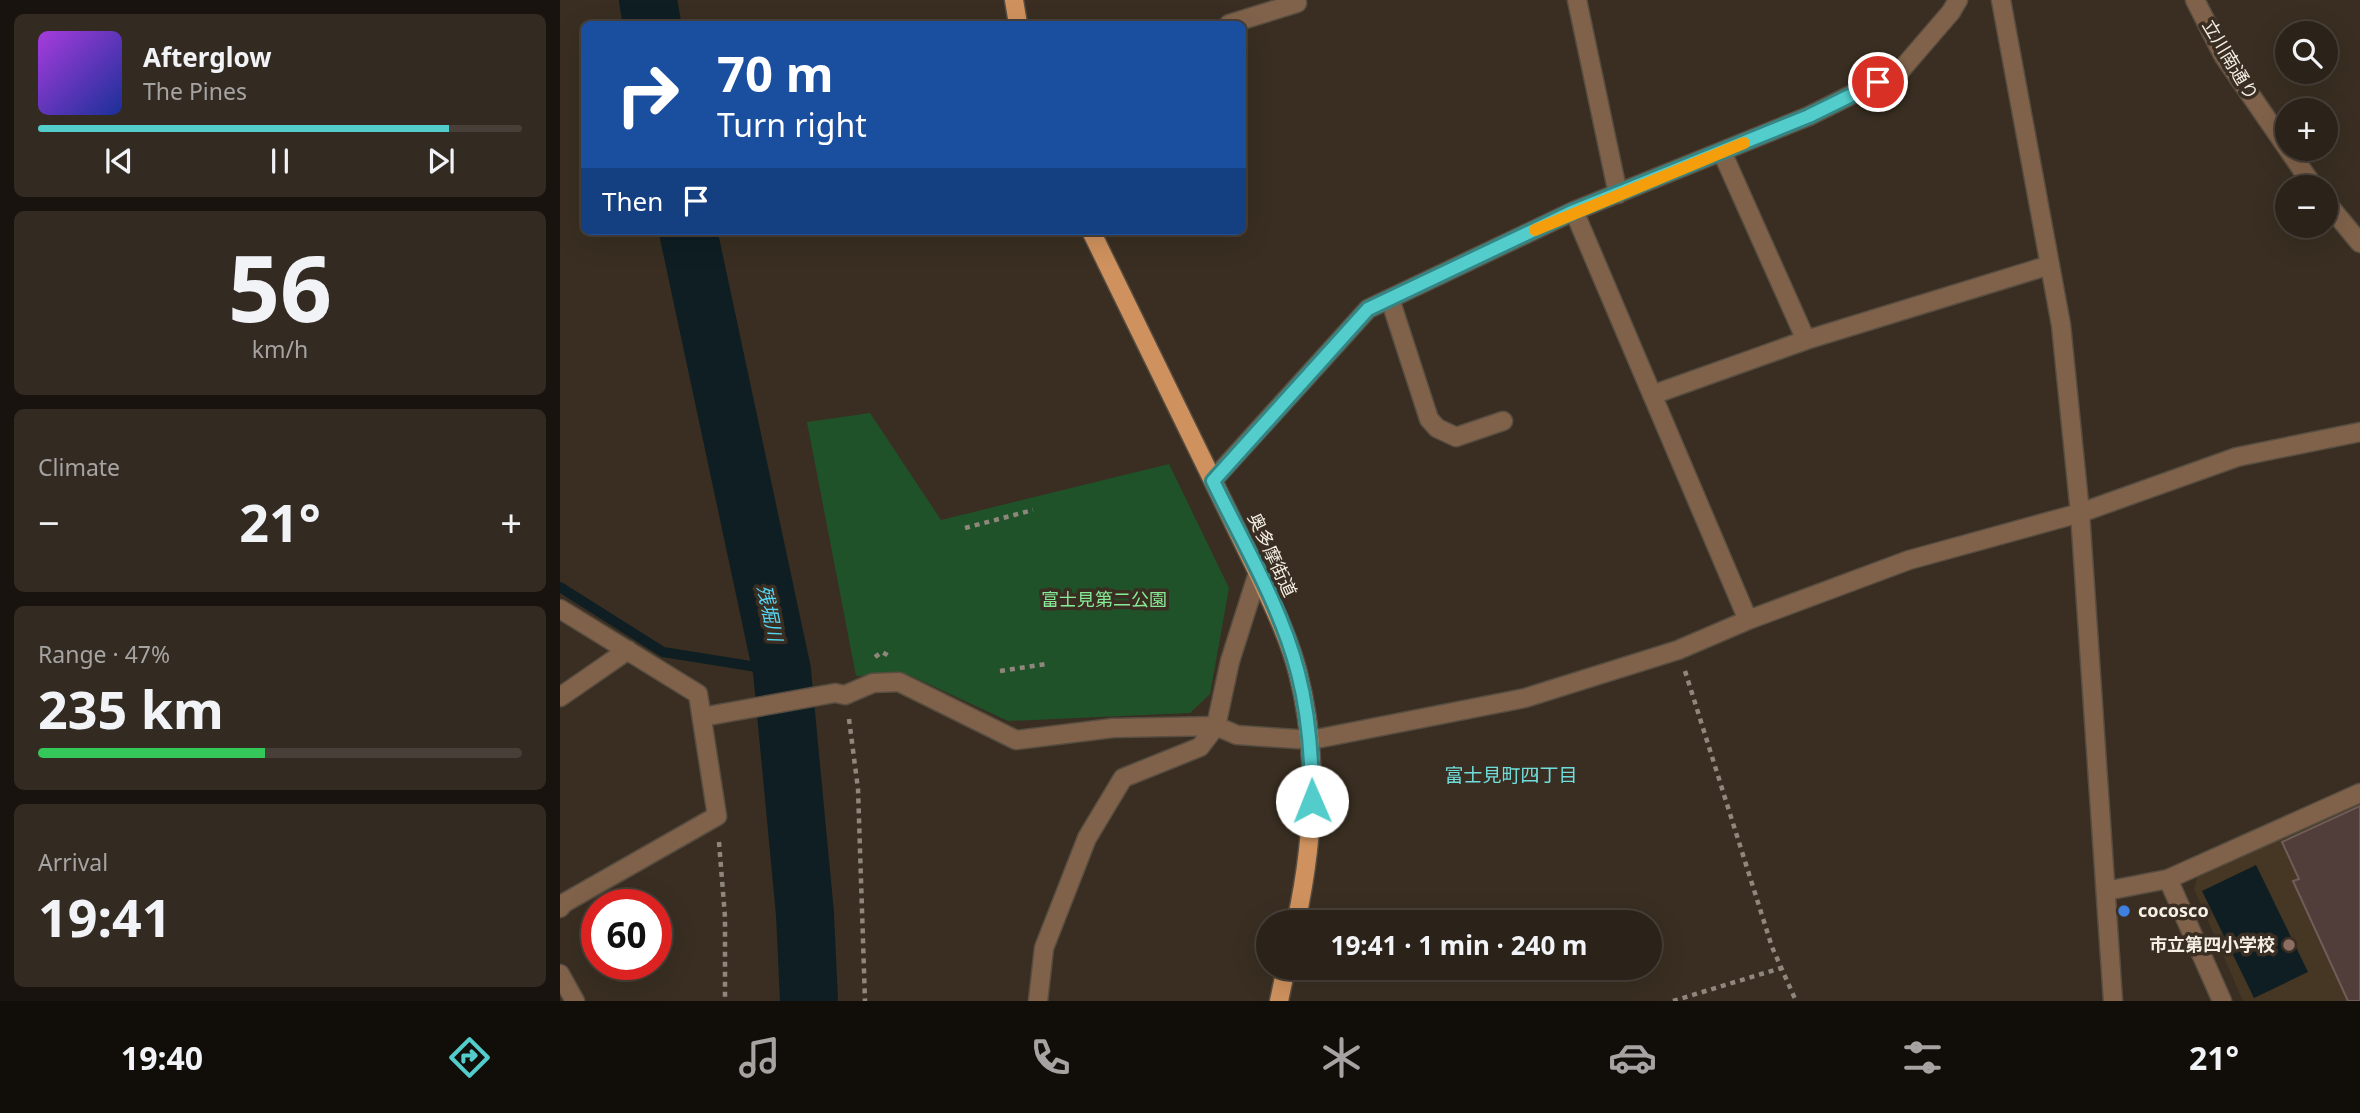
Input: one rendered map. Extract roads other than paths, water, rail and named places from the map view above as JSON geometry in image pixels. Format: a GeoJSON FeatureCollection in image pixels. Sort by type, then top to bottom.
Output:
{"type":"FeatureCollection","features":[{"type":"Feature","properties":{"kind":"main road"},"geometry":{"type":"LineString","coordinates":[[1014,0],[1018,21]]}},
{"type":"Feature","properties":{"kind":"main road","name":"奥多摩街道"},"geometry":{"type":"LineString","coordinates":[[1093,235],[1258,573],[1282,625],[1298,673],[1311,740],[1312,820],[1298,910]]}},
{"type":"Feature","properties":{"kind":"main road"},"geometry":{"type":"LineString","coordinates":[[1279,1001],[1283,980]]}},
{"type":"Feature","properties":{"kind":"street"},"geometry":{"type":"LineString","coordinates":[[1239,21],[1297,3],[1296,0]]}},
{"type":"Feature","properties":{"kind":"street"},"geometry":{"type":"LineString","coordinates":[[1577,0],[1618,194]]}},
{"type":"Feature","properties":{"kind":"street"},"geometry":{"type":"LineString","coordinates":[[1213,481],[1368,309],[1574,211],[1809,116],[1901,70],[1951,12],[1958,0]]}},
{"type":"Feature","properties":{"kind":"street"},"geometry":{"type":"LineString","coordinates":[[2001,0],[2061,325],[2080,513],[2113,1001]]}},
{"type":"Feature","properties":{"kind":"street","name":"立川南通り"},"geometry":{"type":"LineString","coordinates":[[2195,0],[2223,55],[2306,175]]}},
{"type":"Feature","properties":{"kind":"street"},"geometry":{"type":"LineString","coordinates":[[1722,152],[1806,340]]}},
{"type":"Feature","properties":{"kind":"street"},"geometry":{"type":"LineString","coordinates":[[1574,211],[1748,620]]}},
{"type":"Feature","properties":{"kind":"street"},"geometry":{"type":"LineString","coordinates":[[2338,212],[2353,225],[2360,243]]}},
{"type":"Feature","properties":{"kind":"street"},"geometry":{"type":"LineString","coordinates":[[1652,395],[1806,340],[2050,265]]}},
{"type":"Feature","properties":{"kind":"street"},"geometry":{"type":"LineString","coordinates":[[1390,299],[1429,419],[1437,428],[1456,437],[1503,421]]}},
{"type":"Feature","properties":{"kind":"street"},"geometry":{"type":"LineString","coordinates":[[702,717],[840,694],[873,683],[900,682],[1016,740],[1113,729],[1216,726],[1237,735],[1311,740],[1525,698],[1678,650],[1748,620],[1909,560],[2080,513],[2237,457],[2360,432]]}},
{"type":"Feature","properties":{"kind":"street"},"geometry":{"type":"LineString","coordinates":[[1038,1001],[1044,948],[1087,838],[1123,778],[1200,747],[1216,726],[1230,661],[1258,573]]}},
{"type":"Feature","properties":{"kind":"street"},"geometry":{"type":"LineString","coordinates":[[560,609],[698,694],[717,816],[564,903],[560,908]]}},
{"type":"Feature","properties":{"kind":"street"},"geometry":{"type":"LineString","coordinates":[[560,696],[628,650]]}},
{"type":"Feature","properties":{"kind":"street"},"geometry":{"type":"LineString","coordinates":[[2106,891],[2168,880],[2360,793]]}},
{"type":"Feature","properties":{"kind":"street"},"geometry":{"type":"LineString","coordinates":[[2168,880],[2222,1001]]}},
{"type":"Feature","properties":{"kind":"street"},"geometry":{"type":"LineString","coordinates":[[560,974],[575,1001]]}},
{"type":"Feature","properties":{"kind":"waterway","name":"残堀川"},"geometry":{"type":"LineString","coordinates":[[648,0],[652,21]]}},
{"type":"Feature","properties":{"kind":"waterway","name":"残堀川"},"geometry":{"type":"LineString","coordinates":[[689,235],[782,671],[805,914],[809,1001]]}},
{"type":"Feature","properties":{"kind":"waterway"},"geometry":{"type":"LineString","coordinates":[[560,587],[663,652],[782,671]]}},
{"type":"Feature","properties":{"kind":"place","name":"cocosco"},"geometry":{"type":"Point","coordinates":[2124,911]}},
{"type":"Feature","properties":{"kind":"place","name":"市立第四小学校"},"geometry":{"type":"Point","coordinates":[2289,945]}},
{"type":"Feature","properties":{"kind":"district","name":"富士見町四丁目"},"geometry":{"type":"Point","coordinates":[1511,775]}},
{"type":"Feature","properties":{"kind":"park label","name":"富士見第二公園"},"geometry":{"type":"Point","coordinates":[1104,600]}}]}
